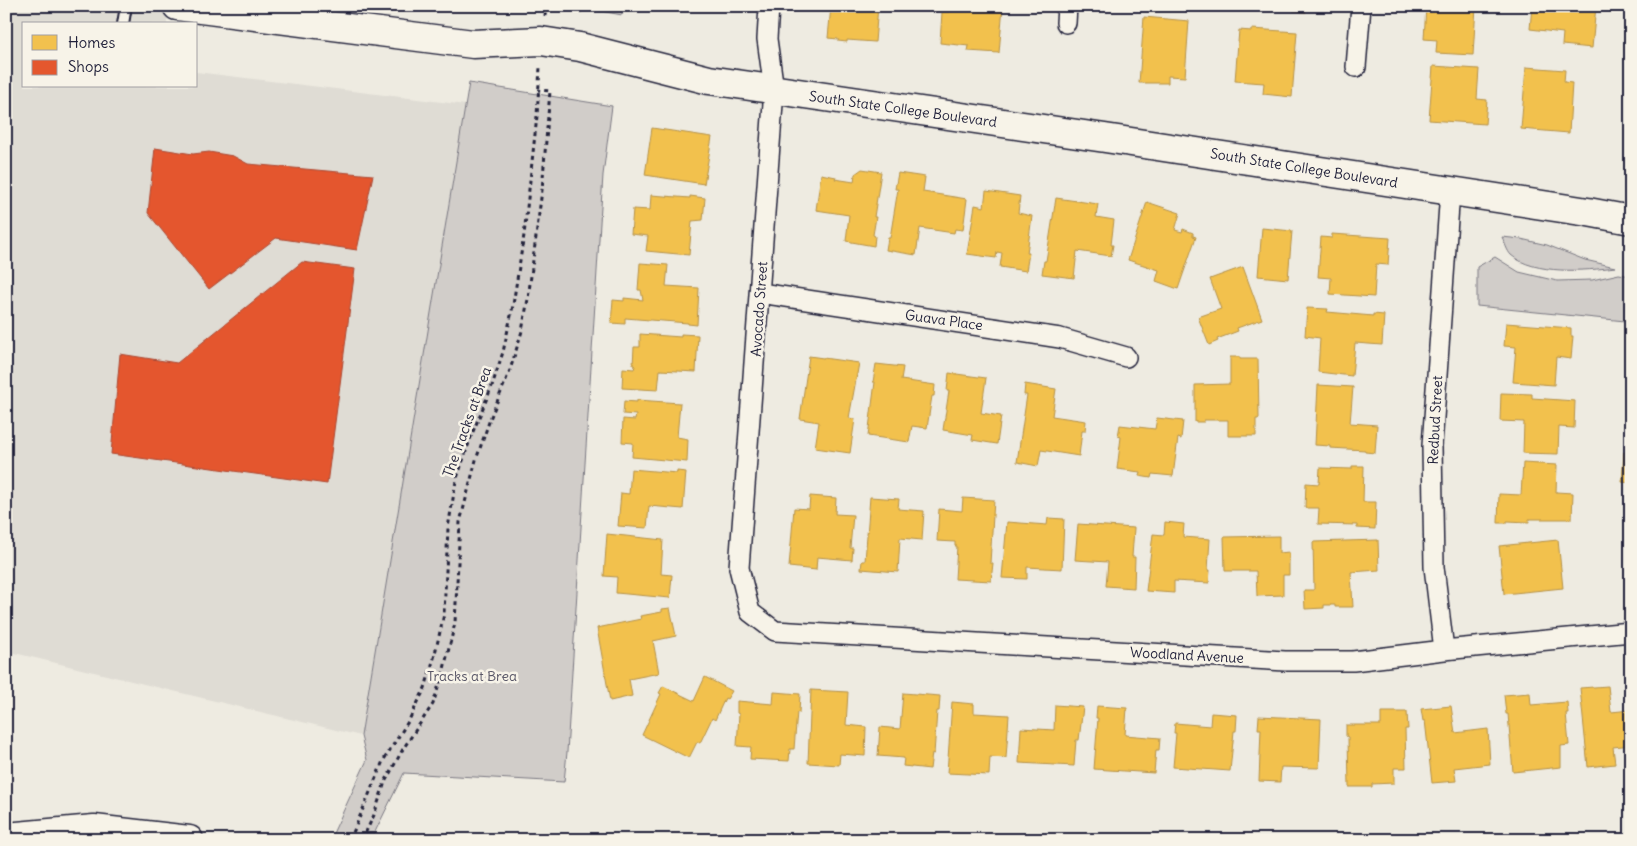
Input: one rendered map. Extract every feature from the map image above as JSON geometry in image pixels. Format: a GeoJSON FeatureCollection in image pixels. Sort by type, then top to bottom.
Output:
{"type":"FeatureCollection","features":[{"type":"Feature","properties":{"kind":"main road","name":"South State College Boulevard"},"geometry":{"type":"LineString","coordinates":[[177,6],[473,44],[541,41],[580,47],[709,80],[1105,138],[1631,220]]}},
{"type":"Feature","properties":{"kind":"main road"},"geometry":{"type":"LineString","coordinates":[[6,837],[94,829],[189,840]]}},
{"type":"Feature","properties":{"kind":"street","name":"Avocado Street"},"geometry":{"type":"LineString","coordinates":[[750,612],[739,568],[774,90],[767,39],[769,6]]}},
{"type":"Feature","properties":{"kind":"street"},"geometry":{"type":"LineString","coordinates":[[1356,66],[1360,6]]}},
{"type":"Feature","properties":{"kind":"street","name":"Redbud Street"},"geometry":{"type":"LineString","coordinates":[[1444,650],[1434,567],[1432,446],[1450,191]]}},
{"type":"Feature","properties":{"kind":"street","name":"Guava Place"},"geometry":{"type":"LineString","coordinates":[[760,293],[1060,338],[1126,357]]}},
{"type":"Feature","properties":{"kind":"street","name":"Woodland Avenue"},"geometry":{"type":"LineString","coordinates":[[750,612],[775,631],[1275,661],[1353,661],[1631,632]]}},
{"type":"Feature","properties":{"kind":"lane"},"geometry":{"type":"LineString","coordinates":[[123,22],[126,6]]}},
{"type":"Feature","properties":{"kind":"path"},"geometry":{"type":"LineString","coordinates":[[546,6],[585,12],[586,6]]}},
{"type":"Feature","properties":{"kind":"path","name":"The Tracks at Brea"},"geometry":{"type":"LineString","coordinates":[[350,840],[382,761],[409,720],[426,688],[434,658],[444,614],[448,528],[456,481],[472,434],[492,386],[503,352],[512,311],[524,235],[539,84]]}},
{"type":"Feature","properties":{"kind":"path"},"geometry":{"type":"LineString","coordinates":[[362,840],[374,815],[385,782],[433,704],[444,669],[454,623],[460,522],[476,460],[490,418],[510,370],[522,331],[528,299],[541,199],[550,91],[538,90]]}},
{"type":"Feature","properties":{"kind":"shaded area"},"geometry":{"type":"Polygon","coordinates":[[[6,6],[167,6],[167,22],[22,22],[22,88],[198,88],[198,72],[466,105],[361,736],[6,651],[6,6]]]}},
{"type":"Feature","properties":{"kind":"green space"},"geometry":{"type":"Polygon","coordinates":[[[574,6],[623,6],[622,15],[574,6]]]}},
{"type":"Feature","properties":{"kind":"green space","name":"Tracks at Brea"},"geometry":{"type":"Polygon","coordinates":[[[469,83],[612,106],[603,175],[564,782],[404,773],[371,840],[330,840],[367,760],[361,736],[469,83]]]}},
{"type":"Feature","properties":{"kind":"green space"},"geometry":{"type":"Polygon","coordinates":[[[1502,237],[1547,245],[1585,260],[1615,267],[1590,270],[1561,270],[1533,266],[1511,255],[1502,237]]]}},
{"type":"Feature","properties":{"kind":"green space"},"geometry":{"type":"Polygon","coordinates":[[[1495,257],[1519,272],[1557,281],[1592,280],[1619,274],[1631,276],[1631,317],[1625,321],[1477,306],[1477,267],[1495,257]]]}},
{"type":"Feature","properties":{"kind":"building: Homes"},"geometry":{"type":"Polygon","coordinates":[[[831,6],[878,6],[875,42],[847,40],[847,42],[828,38],[831,6]]]}},
{"type":"Feature","properties":{"kind":"building: Homes"},"geometry":{"type":"Polygon","coordinates":[[[949,6],[1003,6],[999,53],[968,51],[969,46],[940,43],[942,12],[949,12],[949,6]]]}},
{"type":"Feature","properties":{"kind":"building: Homes"},"geometry":{"type":"Polygon","coordinates":[[[1146,6],[1184,6],[1183,9],[1146,6]]]}},
{"type":"Feature","properties":{"kind":"building: Homes"},"geometry":{"type":"Polygon","coordinates":[[[1276,6],[1306,6],[1306,12],[1293,11],[1294,8],[1276,6]]]}},
{"type":"Feature","properties":{"kind":"building: Homes"},"geometry":{"type":"Polygon","coordinates":[[[1426,6],[1476,6],[1473,55],[1436,53],[1437,40],[1424,39],[1426,6]]]}},
{"type":"Feature","properties":{"kind":"building: Homes"},"geometry":{"type":"Polygon","coordinates":[[[1532,6],[1596,6],[1592,48],[1562,45],[1563,33],[1530,29],[1532,6]]]}},
{"type":"Feature","properties":{"kind":"building: Homes"},"geometry":{"type":"Polygon","coordinates":[[[1144,17],[1189,21],[1185,77],[1168,76],[1168,83],[1139,83],[1144,17]]]}},
{"type":"Feature","properties":{"kind":"building: Homes"},"geometry":{"type":"Polygon","coordinates":[[[1252,29],[1297,32],[1292,97],[1263,94],[1264,83],[1235,81],[1239,30],[1252,31],[1252,29]]]}},
{"type":"Feature","properties":{"kind":"building: Homes"},"geometry":{"type":"Polygon","coordinates":[[[1433,66],[1479,69],[1477,99],[1487,100],[1485,124],[1429,120],[1433,66]]]}},
{"type":"Feature","properties":{"kind":"building: Homes"},"geometry":{"type":"Polygon","coordinates":[[[1526,67],[1565,70],[1564,82],[1572,83],[1569,133],[1521,129],[1526,67]]]}},
{"type":"Feature","properties":{"kind":"building: Homes"},"geometry":{"type":"Polygon","coordinates":[[[652,128],[712,137],[704,184],[645,175],[652,128]]]}},
{"type":"Feature","properties":{"kind":"building: Homes"},"geometry":{"type":"Polygon","coordinates":[[[862,169],[881,172],[874,217],[876,217],[873,235],[875,236],[874,246],[846,241],[849,215],[816,210],[821,174],[836,177],[835,179],[854,182],[855,174],[862,169]]]}},
{"type":"Feature","properties":{"kind":"building: Homes"},"geometry":{"type":"Polygon","coordinates":[[[898,173],[925,177],[923,192],[967,199],[963,230],[955,229],[954,233],[920,228],[916,255],[886,250],[888,238],[890,238],[898,189],[895,189],[898,173]]]}},
{"type":"Feature","properties":{"kind":"building: Homes"},"geometry":{"type":"Polygon","coordinates":[[[986,191],[1020,196],[1018,213],[1032,216],[1026,271],[1000,267],[1002,253],[997,252],[996,258],[967,254],[975,205],[984,207],[986,191]]]}},
{"type":"Feature","properties":{"kind":"building: Homes"},"geometry":{"type":"Polygon","coordinates":[[[651,195],[705,198],[703,220],[692,221],[689,255],[646,251],[648,236],[631,234],[633,209],[650,210],[651,195]]]}},
{"type":"Feature","properties":{"kind":"building: Homes"},"geometry":{"type":"Polygon","coordinates":[[[1056,198],[1098,204],[1096,217],[1114,220],[1111,256],[1077,251],[1074,278],[1042,274],[1044,261],[1046,261],[1056,198]]]}},
{"type":"Feature","properties":{"kind":"building: Homes"},"geometry":{"type":"Polygon","coordinates":[[[1147,202],[1180,213],[1175,230],[1182,232],[1183,229],[1193,233],[1193,236],[1196,237],[1178,289],[1156,281],[1159,270],[1128,260],[1147,202]]]}},
{"type":"Feature","properties":{"kind":"building: Homes"},"geometry":{"type":"Polygon","coordinates":[[[1262,228],[1292,231],[1288,279],[1258,276],[1262,228]]]}},
{"type":"Feature","properties":{"kind":"building: Homes"},"geometry":{"type":"Polygon","coordinates":[[[1332,234],[1390,238],[1388,265],[1376,264],[1374,297],[1330,294],[1331,278],[1318,277],[1321,237],[1332,238],[1332,234]]]}},
{"type":"Feature","properties":{"kind":"building: Homes"},"geometry":{"type":"Polygon","coordinates":[[[640,263],[668,265],[666,286],[699,288],[697,325],[625,318],[625,324],[611,323],[613,300],[624,301],[624,298],[643,300],[641,290],[638,290],[640,263]]]}},
{"type":"Feature","properties":{"kind":"building: Homes"},"geometry":{"type":"Polygon","coordinates":[[[1243,267],[1262,319],[1237,328],[1238,331],[1217,339],[1218,341],[1209,345],[1198,317],[1221,309],[1210,279],[1243,267]]]}},
{"type":"Feature","properties":{"kind":"building: Homes"},"geometry":{"type":"Polygon","coordinates":[[[1307,308],[1328,309],[1327,312],[1373,316],[1373,314],[1384,315],[1382,345],[1355,343],[1352,376],[1318,372],[1320,338],[1305,336],[1307,308]]]}},
{"type":"Feature","properties":{"kind":"building: Homes"},"geometry":{"type":"Polygon","coordinates":[[[1506,323],[1571,328],[1571,336],[1573,336],[1571,359],[1556,357],[1554,385],[1513,382],[1516,347],[1504,346],[1506,323]]]}},
{"type":"Feature","properties":{"kind":"building: Homes"},"geometry":{"type":"Polygon","coordinates":[[[640,334],[681,337],[681,334],[698,335],[696,372],[660,370],[658,390],[622,388],[623,368],[634,369],[635,366],[633,365],[634,347],[640,347],[640,334]]]}},
{"type":"Feature","properties":{"kind":"building: Homes"},"geometry":{"type":"Polygon","coordinates":[[[809,356],[859,363],[849,418],[855,419],[850,453],[815,448],[819,422],[800,419],[809,356]]]}},
{"type":"Feature","properties":{"kind":"building: Homes"},"geometry":{"type":"Polygon","coordinates":[[[1230,357],[1258,359],[1259,419],[1256,419],[1256,436],[1228,436],[1228,420],[1195,422],[1195,385],[1230,384],[1230,357]]]}},
{"type":"Feature","properties":{"kind":"building: Homes"},"geometry":{"type":"Polygon","coordinates":[[[876,364],[903,367],[901,380],[935,385],[927,428],[912,426],[909,442],[868,436],[876,364]]]}},
{"type":"Feature","properties":{"kind":"building: Homes"},"geometry":{"type":"Polygon","coordinates":[[[949,373],[986,378],[981,413],[1001,416],[997,444],[972,440],[973,435],[943,430],[949,391],[947,391],[949,373]]]}},
{"type":"Feature","properties":{"kind":"building: Homes"},"geometry":{"type":"Polygon","coordinates":[[[1025,384],[1056,389],[1052,416],[1086,421],[1085,431],[1082,431],[1079,456],[1041,450],[1038,466],[1017,462],[1027,395],[1024,395],[1025,384]]]}},
{"type":"Feature","properties":{"kind":"building: Homes"},"geometry":{"type":"Polygon","coordinates":[[[1318,385],[1353,387],[1350,423],[1377,425],[1375,453],[1365,452],[1365,450],[1315,445],[1318,385]]]}},
{"type":"Feature","properties":{"kind":"building: Homes"},"geometry":{"type":"Polygon","coordinates":[[[1501,393],[1532,394],[1532,398],[1575,401],[1574,428],[1559,427],[1558,454],[1523,453],[1524,422],[1500,421],[1501,393]]]}},
{"type":"Feature","properties":{"kind":"building: Homes"},"geometry":{"type":"Polygon","coordinates":[[[637,400],[680,403],[677,437],[688,439],[687,462],[632,457],[633,443],[622,442],[623,419],[635,420],[636,415],[623,414],[624,401],[637,402],[637,400]]]}},
{"type":"Feature","properties":{"kind":"building: Homes"},"geometry":{"type":"Polygon","coordinates":[[[1157,418],[1183,421],[1181,439],[1178,438],[1173,476],[1152,474],[1151,478],[1139,476],[1140,472],[1117,469],[1121,437],[1118,436],[1120,425],[1155,429],[1157,418]]]}},
{"type":"Feature","properties":{"kind":"building: Homes"},"geometry":{"type":"Polygon","coordinates":[[[1624,452],[1631,453],[1631,483],[1622,482],[1624,452]]]}},
{"type":"Feature","properties":{"kind":"building: Homes"},"geometry":{"type":"Polygon","coordinates":[[[1523,463],[1557,465],[1556,492],[1573,493],[1572,519],[1529,519],[1529,522],[1507,521],[1507,523],[1498,523],[1499,494],[1521,495],[1523,463]]]}},
{"type":"Feature","properties":{"kind":"building: Homes"},"geometry":{"type":"Polygon","coordinates":[[[1352,466],[1364,466],[1363,502],[1376,502],[1375,529],[1357,528],[1357,525],[1318,524],[1319,508],[1305,508],[1306,483],[1319,484],[1320,468],[1352,469],[1352,466]]]}},
{"type":"Feature","properties":{"kind":"building: Homes"},"geometry":{"type":"Polygon","coordinates":[[[631,469],[686,472],[683,509],[649,506],[647,528],[618,526],[621,493],[629,494],[631,469]]]}},
{"type":"Feature","properties":{"kind":"building: Homes"},"geometry":{"type":"Polygon","coordinates":[[[810,496],[836,498],[835,514],[853,515],[850,548],[853,548],[852,560],[817,557],[816,570],[789,567],[794,508],[809,509],[810,496]]]}},
{"type":"Feature","properties":{"kind":"building: Homes"},"geometry":{"type":"Polygon","coordinates":[[[870,497],[899,499],[898,509],[924,511],[922,540],[900,538],[898,572],[861,569],[862,561],[865,561],[870,497]]]}},
{"type":"Feature","properties":{"kind":"building: Homes"},"geometry":{"type":"Polygon","coordinates":[[[963,498],[994,500],[990,563],[993,563],[991,581],[955,579],[957,546],[955,546],[955,542],[937,541],[939,509],[962,511],[963,498]]]}},
{"type":"Feature","properties":{"kind":"building: Homes"},"geometry":{"type":"Polygon","coordinates":[[[1048,518],[1064,519],[1062,569],[1027,567],[1027,579],[1002,578],[1007,522],[1047,525],[1048,518]]]}},
{"type":"Feature","properties":{"kind":"building: Homes"},"geometry":{"type":"Polygon","coordinates":[[[1165,522],[1184,524],[1183,537],[1210,539],[1209,583],[1174,581],[1174,593],[1146,591],[1153,534],[1164,535],[1165,522]]]}},
{"type":"Feature","properties":{"kind":"building: Homes"},"geometry":{"type":"Polygon","coordinates":[[[1078,524],[1134,528],[1132,557],[1135,557],[1134,588],[1106,586],[1108,562],[1075,560],[1078,524]]]}},
{"type":"Feature","properties":{"kind":"building: Homes"},"geometry":{"type":"Polygon","coordinates":[[[607,534],[663,540],[661,574],[672,575],[670,598],[616,593],[617,577],[604,576],[607,534]]]}},
{"type":"Feature","properties":{"kind":"building: Homes"},"geometry":{"type":"Polygon","coordinates":[[[1279,536],[1279,553],[1289,552],[1289,575],[1283,575],[1283,595],[1257,596],[1256,571],[1225,571],[1224,537],[1279,536]]]}},
{"type":"Feature","properties":{"kind":"building: Homes"},"geometry":{"type":"Polygon","coordinates":[[[1378,540],[1379,570],[1351,572],[1353,607],[1324,605],[1324,608],[1305,609],[1304,590],[1314,590],[1313,542],[1378,540]]]}},
{"type":"Feature","properties":{"kind":"building: Homes"},"geometry":{"type":"Polygon","coordinates":[[[1558,540],[1563,588],[1504,594],[1499,546],[1558,540]]]}},
{"type":"Feature","properties":{"kind":"building: Homes"},"geometry":{"type":"Polygon","coordinates":[[[1629,561],[1631,561],[1631,575],[1628,575],[1629,561]]]}},
{"type":"Feature","properties":{"kind":"building: Homes"},"geometry":{"type":"Polygon","coordinates":[[[670,608],[676,636],[653,641],[659,673],[629,679],[632,696],[610,701],[597,628],[641,619],[640,616],[662,612],[662,609],[670,608]]]}},
{"type":"Feature","properties":{"kind":"building: Homes"},"geometry":{"type":"Polygon","coordinates":[[[705,677],[732,691],[727,699],[725,698],[715,720],[712,718],[700,743],[697,742],[689,758],[642,735],[663,686],[694,701],[705,677]]]}},
{"type":"Feature","properties":{"kind":"building: Homes"},"geometry":{"type":"Polygon","coordinates":[[[1608,686],[1611,712],[1631,710],[1631,745],[1613,747],[1615,764],[1588,767],[1580,688],[1608,686]]]}},
{"type":"Feature","properties":{"kind":"building: Homes"},"geometry":{"type":"Polygon","coordinates":[[[811,690],[848,692],[846,725],[866,727],[865,756],[840,754],[839,765],[808,763],[811,690]]]}},
{"type":"Feature","properties":{"kind":"building: Homes"},"geometry":{"type":"Polygon","coordinates":[[[774,692],[800,694],[794,749],[790,749],[789,761],[750,759],[751,747],[737,746],[739,714],[737,713],[737,701],[773,704],[774,692]]]}},
{"type":"Feature","properties":{"kind":"building: Homes"},"geometry":{"type":"Polygon","coordinates":[[[903,693],[940,696],[934,754],[932,753],[930,769],[903,766],[904,758],[878,756],[880,727],[900,729],[903,693]]]}},
{"type":"Feature","properties":{"kind":"building: Homes"},"geometry":{"type":"Polygon","coordinates":[[[1530,693],[1531,705],[1567,702],[1568,713],[1566,713],[1569,745],[1561,746],[1561,767],[1513,772],[1508,714],[1506,714],[1504,695],[1530,693]]]}},
{"type":"Feature","properties":{"kind":"building: Homes"},"geometry":{"type":"Polygon","coordinates":[[[952,702],[974,704],[974,713],[1009,715],[1006,758],[990,757],[989,775],[947,773],[952,702]]]}},
{"type":"Feature","properties":{"kind":"building: Homes"},"geometry":{"type":"Polygon","coordinates":[[[1055,705],[1083,707],[1079,740],[1076,740],[1074,766],[1019,763],[1021,728],[1054,730],[1055,705]]]}},
{"type":"Feature","properties":{"kind":"building: Homes"},"geometry":{"type":"Polygon","coordinates":[[[1097,706],[1127,708],[1125,735],[1160,738],[1159,750],[1156,750],[1154,773],[1094,769],[1098,718],[1096,718],[1097,706]]]}},
{"type":"Feature","properties":{"kind":"building: Homes"},"geometry":{"type":"Polygon","coordinates":[[[1451,706],[1455,733],[1488,729],[1490,764],[1454,768],[1456,781],[1432,783],[1425,720],[1423,721],[1421,709],[1451,706]]]}},
{"type":"Feature","properties":{"kind":"building: Homes"},"geometry":{"type":"Polygon","coordinates":[[[1381,712],[1407,712],[1408,729],[1405,729],[1406,768],[1394,768],[1394,783],[1372,784],[1372,787],[1349,787],[1346,725],[1381,725],[1381,712]]]}},
{"type":"Feature","properties":{"kind":"building: Homes"},"geometry":{"type":"Polygon","coordinates":[[[1211,713],[1237,715],[1230,771],[1173,767],[1175,723],[1210,726],[1211,713]]]}},
{"type":"Feature","properties":{"kind":"building: Homes"},"geometry":{"type":"Polygon","coordinates":[[[1259,716],[1321,719],[1319,768],[1281,767],[1280,782],[1259,781],[1261,729],[1258,729],[1259,716]]]}},
{"type":"Feature","properties":{"kind":"building: Shops"},"geometry":{"type":"Polygon","coordinates":[[[155,148],[193,154],[209,152],[233,156],[248,164],[373,175],[357,250],[276,238],[209,289],[148,213],[155,148]]]}},
{"type":"Feature","properties":{"kind":"building: Shops"},"geometry":{"type":"Polygon","coordinates":[[[302,262],[355,269],[327,484],[111,454],[120,354],[177,363],[302,262]]]}}]}
